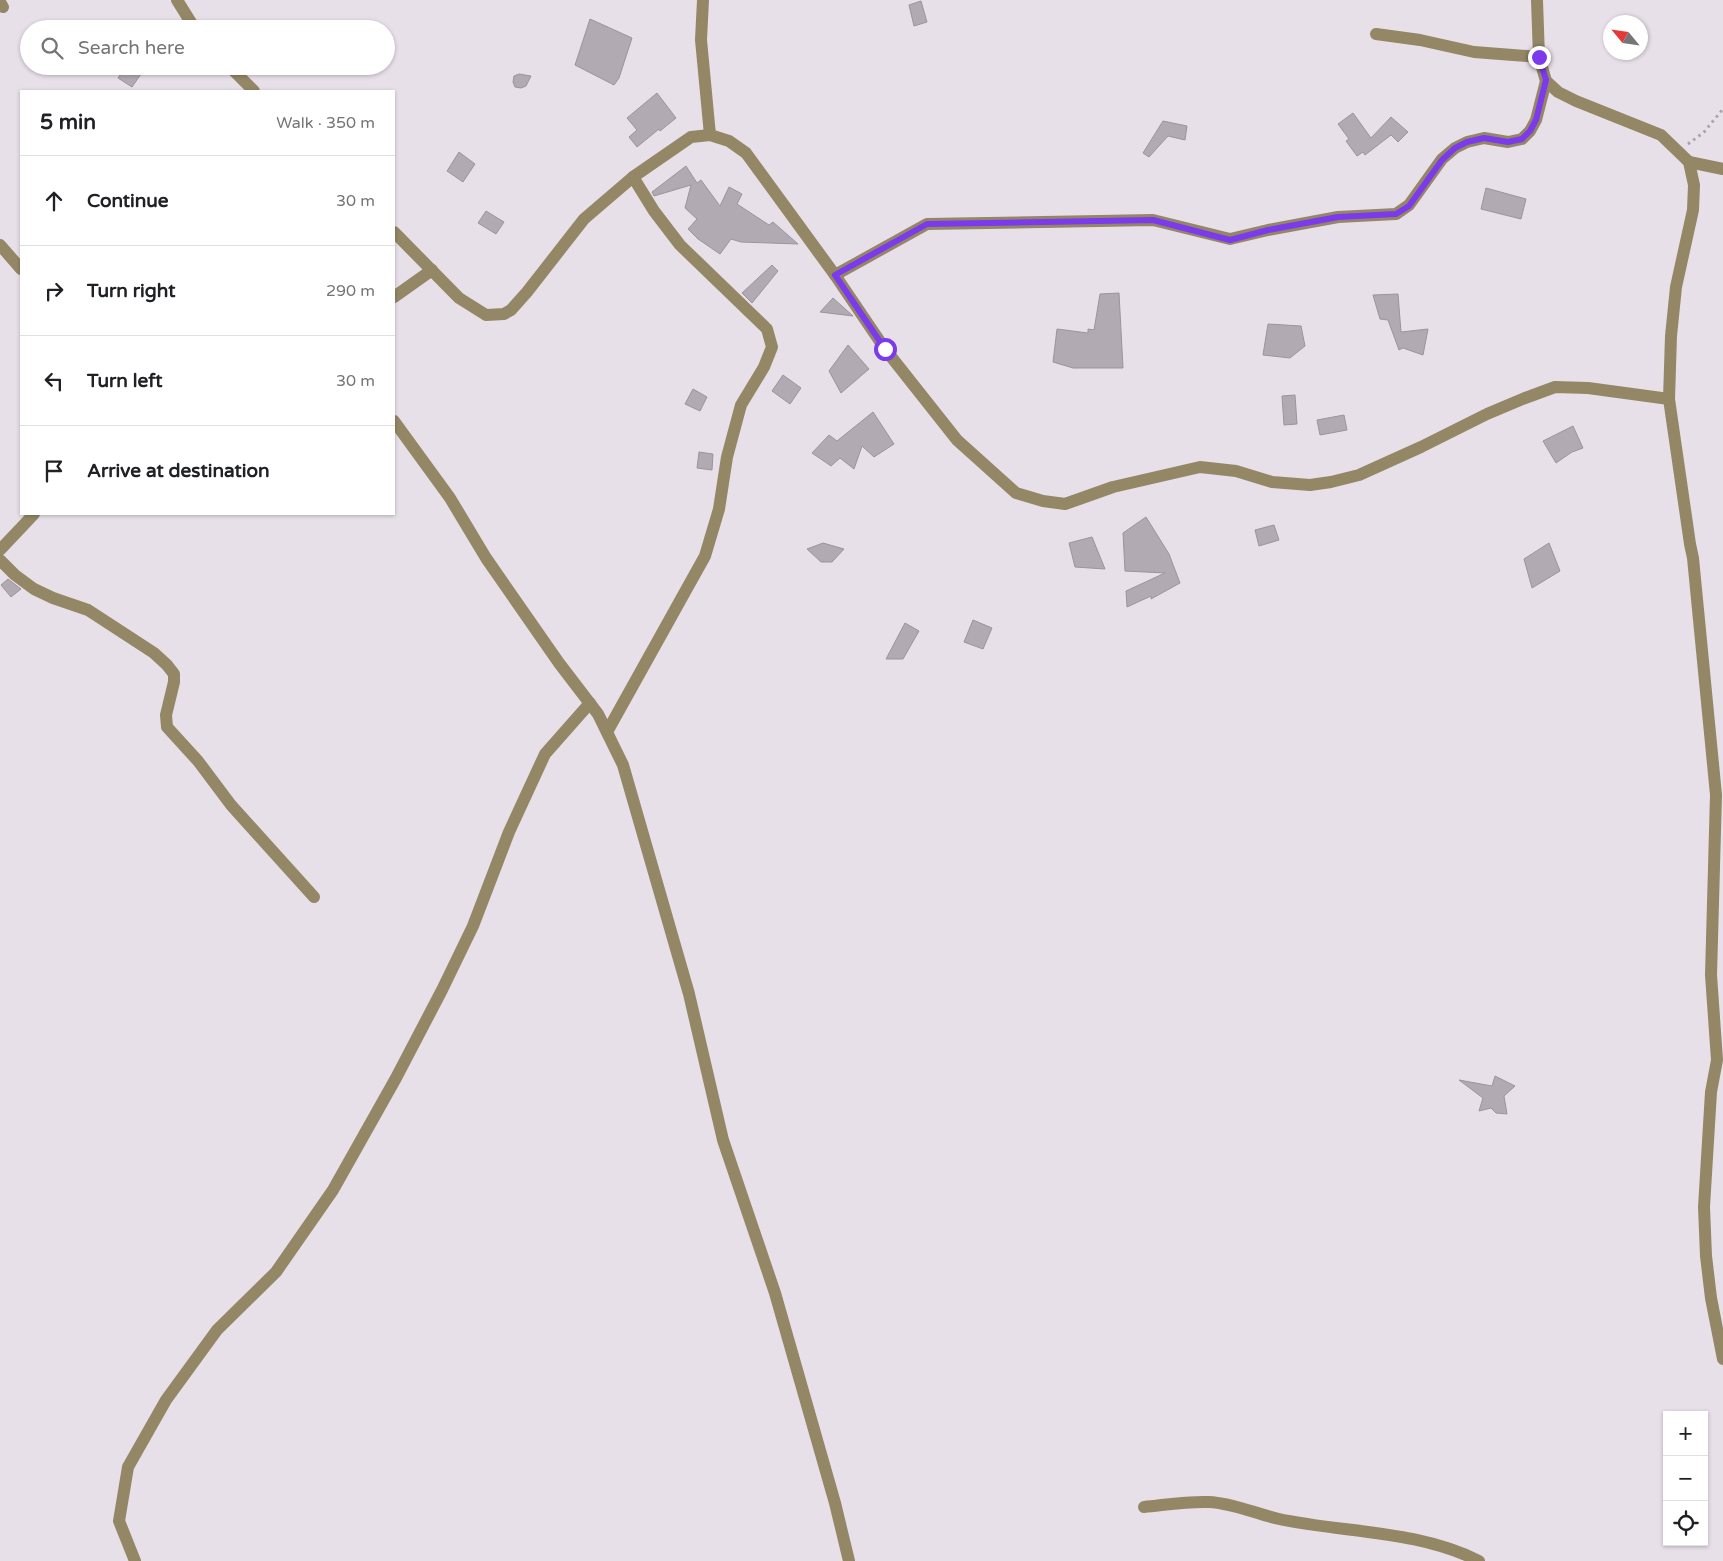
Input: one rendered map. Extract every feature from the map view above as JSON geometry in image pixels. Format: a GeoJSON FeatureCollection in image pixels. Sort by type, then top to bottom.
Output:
{"type":"FeatureCollection","features":[{"type":"Feature","properties":{"kind":"street"},"geometry":{"type":"LineString","coordinates":[[177,0],[189,20]]}},
{"type":"Feature","properties":{"kind":"street"},"geometry":{"type":"LineString","coordinates":[[703,0],[701,40],[710,135]]}},
{"type":"Feature","properties":{"kind":"street"},"geometry":{"type":"LineString","coordinates":[[1537,0],[1539,57],[1546,80],[1558,92],[1576,101],[1662,135],[1689,162],[1694,186],[1693,210],[1676,287],[1671,336],[1669,399],[1693,558],[1716,795],[1711,976],[1717,1060],[1711,1092],[1704,1207],[1706,1256],[1711,1298],[1723,1359]]}},
{"type":"Feature","properties":{"kind":"street"},"geometry":{"type":"LineString","coordinates":[[1376,34],[1420,40],[1474,52],[1539,57]]}},
{"type":"Feature","properties":{"kind":"street"},"geometry":{"type":"LineString","coordinates":[[238,75],[253,90]]}},
{"type":"Feature","properties":{"kind":"street"},"geometry":{"type":"LineString","coordinates":[[835,275],[927,224],[1153,220],[1230,240],[1268,230],[1338,217],[1396,214],[1409,206],[1442,160],[1455,148],[1467,142],[1484,138],[1508,142],[1522,139],[1530,131],[1536,120],[1546,80]]}},
{"type":"Feature","properties":{"kind":"street"},"geometry":{"type":"LineString","coordinates":[[395,233],[459,298],[486,315],[504,314],[511,310],[527,292],[584,219],[633,176],[691,137],[710,135],[729,141],[746,153],[835,275],[885,349],[957,440],[1016,493],[1043,501],[1065,504],[1113,487],[1200,467],[1236,471],[1272,482],[1310,485],[1331,482],[1359,475],[1487,414],[1555,387],[1588,388],[1669,399]]}},
{"type":"Feature","properties":{"kind":"street"},"geometry":{"type":"LineString","coordinates":[[1689,162],[1723,169]]}},
{"type":"Feature","properties":{"kind":"street"},"geometry":{"type":"LineString","coordinates":[[607,732],[705,556],[719,509],[727,457],[741,406],[764,367],[772,347],[767,329],[680,245],[654,211],[633,176]]}},
{"type":"Feature","properties":{"kind":"street"},"geometry":{"type":"LineString","coordinates":[[0,246],[20,268]]}},
{"type":"Feature","properties":{"kind":"street"},"geometry":{"type":"LineString","coordinates":[[395,296],[432,270]]}},
{"type":"Feature","properties":{"kind":"street"},"geometry":{"type":"LineString","coordinates":[[395,422],[450,498],[486,558],[559,663],[598,714],[623,765],[689,994],[723,1140],[775,1293],[849,1561]]}},
{"type":"Feature","properties":{"kind":"street"},"geometry":{"type":"LineString","coordinates":[[0,550],[33,515]]}},
{"type":"Feature","properties":{"kind":"street"},"geometry":{"type":"LineString","coordinates":[[0,560],[15,575],[34,589],[88,610],[154,653],[167,665],[174,674],[174,682],[166,715],[167,727],[172,735],[198,761],[231,805],[314,897]]}},
{"type":"Feature","properties":{"kind":"street"},"geometry":{"type":"LineString","coordinates":[[135,1561],[120,1521],[128,1467],[166,1400],[217,1330],[276,1272],[333,1190],[396,1078],[442,990],[473,926],[509,832],[545,754],[590,703]]}},
{"type":"Feature","properties":{"kind":"street"},"geometry":{"type":"LineString","coordinates":[[1144,1507],[1208,1502],[1239,1507],[1279,1518],[1406,1537],[1467,1555],[1479,1561]]}},
{"type":"Feature","properties":{"kind":"path"},"geometry":{"type":"LineString","coordinates":[[1679,152],[1704,132],[1723,109]]}},
{"type":"Feature","properties":{"kind":"building"},"geometry":{"type":"Polygon","coordinates":[[[921,1],[927,22],[914,26],[909,5],[921,1]]]}},
{"type":"Feature","properties":{"kind":"building"},"geometry":{"type":"Polygon","coordinates":[[[590,19],[632,38],[619,78],[614,85],[575,65],[590,19]]]}},
{"type":"Feature","properties":{"kind":"building"},"geometry":{"type":"Polygon","coordinates":[[[519,74],[531,76],[526,86],[521,88],[515,87],[513,82],[514,76],[519,74]]]}},
{"type":"Feature","properties":{"kind":"building"},"geometry":{"type":"Polygon","coordinates":[[[120,75],[140,75],[132,87],[118,78],[120,75]]]}},
{"type":"Feature","properties":{"kind":"building"},"geometry":{"type":"Polygon","coordinates":[[[657,93],[676,118],[637,147],[629,137],[637,130],[627,118],[657,93]]]}},
{"type":"Feature","properties":{"kind":"building"},"geometry":{"type":"Polygon","coordinates":[[[1353,113],[1371,138],[1391,117],[1408,132],[1398,142],[1391,135],[1365,155],[1363,152],[1357,156],[1346,141],[1349,139],[1338,124],[1353,113]]]}},
{"type":"Feature","properties":{"kind":"building"},"geometry":{"type":"Polygon","coordinates":[[[1163,121],[1187,126],[1185,140],[1168,136],[1149,157],[1143,153],[1163,121]]]}},
{"type":"Feature","properties":{"kind":"building"},"geometry":{"type":"Polygon","coordinates":[[[459,152],[475,164],[463,182],[447,171],[459,152]]]}},
{"type":"Feature","properties":{"kind":"building"},"geometry":{"type":"Polygon","coordinates":[[[686,166],[697,183],[701,180],[720,206],[729,187],[742,194],[737,204],[769,225],[773,222],[798,244],[741,242],[731,239],[720,254],[698,239],[688,229],[697,219],[685,208],[691,185],[654,196],[652,192],[686,166]]]}},
{"type":"Feature","properties":{"kind":"building"},"geometry":{"type":"Polygon","coordinates":[[[1486,188],[1526,199],[1521,219],[1481,209],[1486,188]]]}},
{"type":"Feature","properties":{"kind":"building"},"geometry":{"type":"Polygon","coordinates":[[[486,211],[504,222],[496,234],[478,223],[486,211]]]}},
{"type":"Feature","properties":{"kind":"building"},"geometry":{"type":"Polygon","coordinates":[[[772,265],[778,271],[752,303],[742,293],[772,265]]]}},
{"type":"Feature","properties":{"kind":"building"},"geometry":{"type":"Polygon","coordinates":[[[1119,293],[1123,368],[1073,368],[1053,362],[1057,329],[1088,333],[1088,329],[1094,330],[1100,294],[1119,293]]]}},
{"type":"Feature","properties":{"kind":"building"},"geometry":{"type":"Polygon","coordinates":[[[1398,294],[1401,332],[1428,329],[1423,355],[1403,348],[1399,350],[1388,320],[1380,319],[1373,295],[1398,294]]]}},
{"type":"Feature","properties":{"kind":"building"},"geometry":{"type":"Polygon","coordinates":[[[833,298],[853,316],[820,312],[833,298]]]}},
{"type":"Feature","properties":{"kind":"building"},"geometry":{"type":"Polygon","coordinates":[[[1268,324],[1301,326],[1305,346],[1290,358],[1263,355],[1268,324]]]}},
{"type":"Feature","properties":{"kind":"building"},"geometry":{"type":"Polygon","coordinates":[[[848,345],[869,369],[841,393],[829,371],[848,345]]]}},
{"type":"Feature","properties":{"kind":"building"},"geometry":{"type":"Polygon","coordinates":[[[783,375],[801,388],[790,404],[772,391],[783,375]]]}},
{"type":"Feature","properties":{"kind":"building"},"geometry":{"type":"Polygon","coordinates":[[[693,389],[707,397],[700,411],[685,404],[693,389]]]}},
{"type":"Feature","properties":{"kind":"building"},"geometry":{"type":"Polygon","coordinates":[[[1295,395],[1297,424],[1284,425],[1282,396],[1295,395]]]}},
{"type":"Feature","properties":{"kind":"building"},"geometry":{"type":"Polygon","coordinates":[[[873,412],[894,444],[874,457],[862,446],[854,469],[840,458],[831,466],[812,453],[829,435],[837,441],[873,412]]]}},
{"type":"Feature","properties":{"kind":"building"},"geometry":{"type":"Polygon","coordinates":[[[1344,415],[1347,430],[1320,435],[1317,420],[1344,415]]]}},
{"type":"Feature","properties":{"kind":"building"},"geometry":{"type":"Polygon","coordinates":[[[1573,426],[1583,448],[1572,452],[1556,463],[1543,441],[1573,426]]]}},
{"type":"Feature","properties":{"kind":"building"},"geometry":{"type":"Polygon","coordinates":[[[699,452],[713,454],[712,470],[697,468],[699,452]]]}},
{"type":"Feature","properties":{"kind":"building"},"geometry":{"type":"Polygon","coordinates":[[[1146,517],[1169,554],[1180,583],[1151,599],[1151,596],[1127,607],[1126,591],[1165,573],[1125,571],[1123,533],[1146,517]]]}},
{"type":"Feature","properties":{"kind":"building"},"geometry":{"type":"Polygon","coordinates":[[[1274,525],[1279,540],[1259,546],[1255,530],[1274,525]]]}},
{"type":"Feature","properties":{"kind":"building"},"geometry":{"type":"Polygon","coordinates":[[[1092,537],[1105,569],[1075,567],[1069,543],[1092,537]]]}},
{"type":"Feature","properties":{"kind":"building"},"geometry":{"type":"Polygon","coordinates":[[[823,543],[844,549],[832,562],[821,562],[807,549],[823,543]]]}},
{"type":"Feature","properties":{"kind":"building"},"geometry":{"type":"Polygon","coordinates":[[[1549,543],[1560,571],[1532,588],[1524,559],[1549,543]]]}},
{"type":"Feature","properties":{"kind":"building"},"geometry":{"type":"Polygon","coordinates":[[[8,579],[21,589],[11,597],[1,585],[8,579]]]}},
{"type":"Feature","properties":{"kind":"building"},"geometry":{"type":"Polygon","coordinates":[[[973,620],[992,628],[983,649],[964,642],[973,620]]]}},
{"type":"Feature","properties":{"kind":"building"},"geometry":{"type":"Polygon","coordinates":[[[905,623],[919,631],[903,659],[886,659],[905,623]]]}},
{"type":"Feature","properties":{"kind":"building"},"geometry":{"type":"Polygon","coordinates":[[[1495,1076],[1515,1086],[1504,1096],[1507,1114],[1496,1113],[1491,1108],[1479,1111],[1483,1098],[1459,1080],[1492,1086],[1495,1076]]]}},
{"type":"Feature","properties":{"kind":"route"},"geometry":{"type":"LineString","coordinates":[[885,349],[835,275],[927,224],[1153,220],[1230,240],[1268,230],[1338,217],[1396,214],[1409,206],[1442,160],[1455,148],[1467,142],[1484,138],[1508,142],[1522,139],[1530,131],[1536,120],[1546,80],[1539,57]]}}]}
